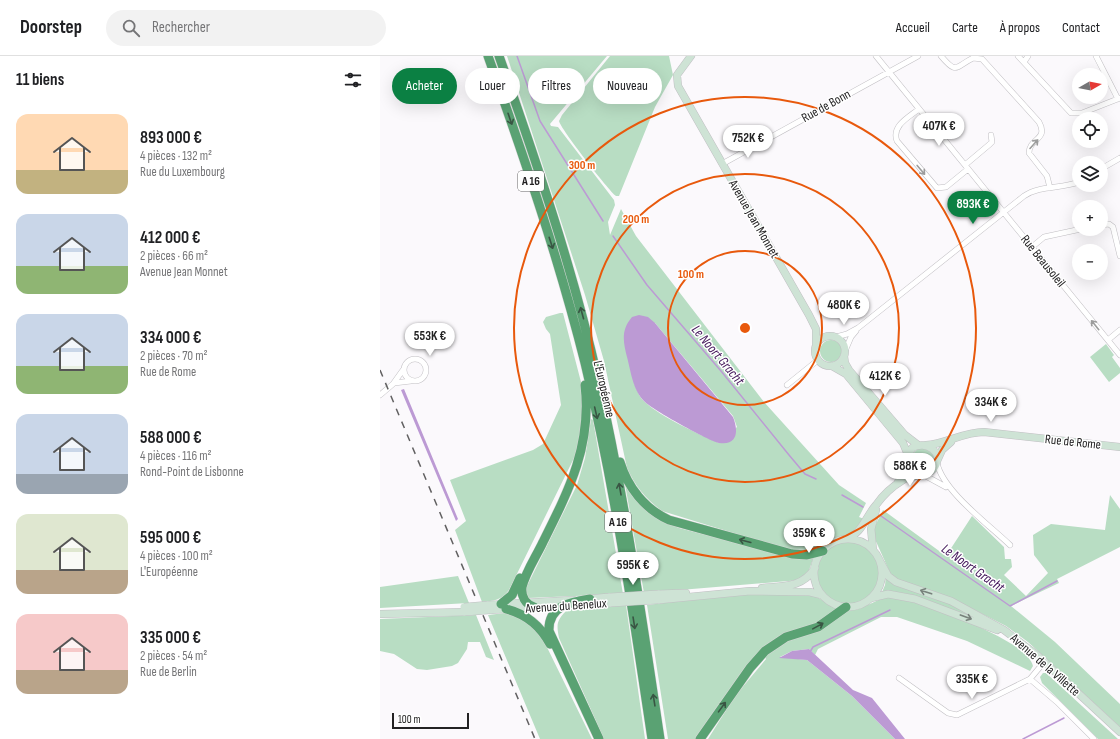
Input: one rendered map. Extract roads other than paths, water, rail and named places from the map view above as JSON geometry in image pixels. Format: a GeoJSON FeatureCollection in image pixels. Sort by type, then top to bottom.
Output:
{"type":"FeatureCollection","features":[{"type":"Feature","properties":{"kind":"highway","name":"L'Européenne"},"geometry":{"type":"LineString","coordinates":[[488,56],[527,169],[570,307],[592,396],[610,478],[629,587],[652,739]]}},
{"type":"Feature","properties":{"kind":"highway","name":"L'Européenne"},"geometry":{"type":"LineString","coordinates":[[499,56],[553,217],[591,351],[607,420],[624,513],[660,739]]}},
{"type":"Feature","properties":{"kind":"highway"},"geometry":{"type":"LineString","coordinates":[[530,605],[522,593],[523,582],[570,487],[581,455],[586,426],[586,396],[570,307]]}},
{"type":"Feature","properties":{"kind":"highway"},"geometry":{"type":"LineString","coordinates":[[591,351],[622,468],[632,488],[648,506],[674,521],[792,554],[807,555],[823,551]]}},
{"type":"Feature","properties":{"kind":"highway"},"geometry":{"type":"LineString","coordinates":[[581,455],[515,589],[503,607],[526,617],[542,632],[598,739]]}},
{"type":"Feature","properties":{"kind":"highway"},"geometry":{"type":"LineString","coordinates":[[590,599],[570,602],[562,606],[551,617],[550,634],[598,739]]}},
{"type":"Feature","properties":{"kind":"highway"},"geometry":{"type":"LineString","coordinates":[[700,739],[750,668],[765,651],[786,637],[818,626],[846,607]]}},
{"type":"Feature","properties":{"kind":"main road","name":"Avenue Jean Monnet"},"geometry":{"type":"LineString","coordinates":[[690,56],[678,74],[676,81],[722,164],[810,315],[816,329],[816,345]]}},
{"type":"Feature","properties":{"kind":"main road","name":"Avenue Jean Monnet"},"geometry":{"type":"LineString","coordinates":[[810,315],[820,328],[834,336]]}},
{"type":"Feature","properties":{"kind":"main road"},"geometry":{"type":"LineString","coordinates":[[921,474],[911,470],[903,443],[846,374],[832,366],[825,365],[818,360],[815,353],[816,345],[823,338],[834,336],[843,343],[845,363],[849,370],[905,435],[935,452],[937,462]]}},
{"type":"Feature","properties":{"kind":"main road"},"geometry":{"type":"LineString","coordinates":[[832,366],[840,362],[845,354]]}},
{"type":"Feature","properties":{"kind":"main road","name":"Rue de Rome"},"geometry":{"type":"LineString","coordinates":[[922,445],[940,444],[967,434],[984,432],[1120,447]]}},
{"type":"Feature","properties":{"kind":"main road"},"geometry":{"type":"LineString","coordinates":[[846,540],[862,542],[873,551],[880,563],[882,572],[881,583],[872,598],[859,606],[846,607],[832,604],[823,596],[816,583],[815,568],[823,551],[833,543],[846,540],[856,534],[882,498],[895,486],[908,477],[932,471],[944,449],[956,438]]}},
{"type":"Feature","properties":{"kind":"main road"},"geometry":{"type":"LineString","coordinates":[[895,486],[903,472],[912,448],[922,445]]}},
{"type":"Feature","properties":{"kind":"main road"},"geometry":{"type":"LineString","coordinates":[[873,551],[871,538],[872,521],[882,498]]}},
{"type":"Feature","properties":{"kind":"main road","name":"Avenue de la Villette"},"geometry":{"type":"LineString","coordinates":[[880,563],[888,576],[893,580],[939,596],[970,610],[1004,630],[1120,732]]}},
{"type":"Feature","properties":{"kind":"main road","name":"Avenue du Benelux"},"geometry":{"type":"LineString","coordinates":[[658,597],[797,584],[804,580],[815,568]]}},
{"type":"Feature","properties":{"kind":"main road","name":"Avenue du Benelux"},"geometry":{"type":"LineString","coordinates":[[530,605],[562,606],[610,600],[750,591],[810,592],[823,596]]}},
{"type":"Feature","properties":{"kind":"main road","name":"Avenue de la Villette"},"geometry":{"type":"LineString","coordinates":[[872,598],[888,594],[907,597],[982,623],[1004,634],[1043,663],[1120,736]]}},
{"type":"Feature","properties":{"kind":"main road","name":"Avenue du Benelux"},"geometry":{"type":"LineString","coordinates":[[380,613],[488,608],[590,599],[610,600]]}},
{"type":"Feature","properties":{"kind":"street","name":"Rue Beausoleil"},"geometry":{"type":"LineString","coordinates":[[876,56],[1120,355]]}},
{"type":"Feature","properties":{"kind":"street","name":"Rue de Bonn"},"geometry":{"type":"LineString","coordinates":[[722,164],[918,56]]}},
{"type":"Feature","properties":{"kind":"street"},"geometry":{"type":"LineString","coordinates":[[941,56],[950,66],[956,68],[962,67],[973,58],[982,59],[1039,122],[1042,129],[1041,135],[1030,146],[1029,153],[1047,176],[1050,188]]}},
{"type":"Feature","properties":{"kind":"street"},"geometry":{"type":"LineString","coordinates":[[1018,56],[1070,113],[1082,113],[1119,98],[1096,56]]}},
{"type":"Feature","properties":{"kind":"street"},"geometry":{"type":"LineString","coordinates":[[1024,62],[1028,56]]}},
{"type":"Feature","properties":{"kind":"street"},"geometry":{"type":"LineString","coordinates":[[919,109],[896,128],[895,135],[897,141],[937,188],[946,187],[990,144],[992,142],[991,135]]}},
{"type":"Feature","properties":{"kind":"street"},"geometry":{"type":"LineString","coordinates":[[1108,166],[1120,158]]}},
{"type":"Feature","properties":{"kind":"street"},"geometry":{"type":"LineString","coordinates":[[834,336],[847,334],[858,328],[1029,193],[1072,183]]}},
{"type":"Feature","properties":{"kind":"street"},"geometry":{"type":"LineString","coordinates":[[1108,224],[1114,228],[1120,256]]}},
{"type":"Feature","properties":{"kind":"street"},"geometry":{"type":"LineString","coordinates":[[1032,247],[1044,237],[1072,231]]}},
{"type":"Feature","properties":{"kind":"street"},"geometry":{"type":"LineString","coordinates":[[845,354],[850,339],[858,328]]}},
{"type":"Feature","properties":{"kind":"street"},"geometry":{"type":"LineString","coordinates":[[1108,340],[1120,330]]}},
{"type":"Feature","properties":{"kind":"street"},"geometry":{"type":"LineString","coordinates":[[380,395],[398,381],[419,381],[424,377],[426,370],[424,364],[418,359],[411,360],[405,364],[403,370],[393,384]]}},
{"type":"Feature","properties":{"kind":"street"},"geometry":{"type":"LineString","coordinates":[[787,386],[818,360]]}},
{"type":"Feature","properties":{"kind":"street"},"geometry":{"type":"LineString","coordinates":[[403,370],[406,378],[411,381]]}},
{"type":"Feature","properties":{"kind":"street"},"geometry":{"type":"LineString","coordinates":[[937,462],[941,476],[951,490],[1010,545]]}},
{"type":"Feature","properties":{"kind":"street"},"geometry":{"type":"LineString","coordinates":[[921,474],[951,490]]}},
{"type":"Feature","properties":{"kind":"street"},"geometry":{"type":"LineString","coordinates":[[899,678],[948,713],[955,715],[961,714],[1030,679],[1043,663]]}},
{"type":"Feature","properties":{"kind":"street"},"geometry":{"type":"LineString","coordinates":[[1030,679],[1058,702],[1094,739]]}},
{"type":"Feature","properties":{"kind":"waterway","name":"Le Noort Gracht"},"geometry":{"type":"LineString","coordinates":[[517,56],[540,121],[603,221]]}},
{"type":"Feature","properties":{"kind":"waterway","name":"Le Noort Gracht"},"geometry":{"type":"LineString","coordinates":[[613,236],[647,285],[721,371],[789,455],[805,474],[816,479]]}},
{"type":"Feature","properties":{"kind":"waterway","name":"Le Noort Gracht"},"geometry":{"type":"LineString","coordinates":[[842,495],[863,507]]}},
{"type":"Feature","properties":{"kind":"waterway","name":"Le Noort Gracht"},"geometry":{"type":"LineString","coordinates":[[881,516],[1010,606],[1057,581]]}},
{"type":"Feature","properties":{"kind":"waterway"},"geometry":{"type":"LineString","coordinates":[[810,652],[813,647],[890,610]]}},
{"type":"Feature","properties":{"kind":"waterway"},"geometry":{"type":"LineString","coordinates":[[1023,739],[1064,718]]}},
{"type":"Feature","properties":{"kind":"railway"},"geometry":{"type":"LineString","coordinates":[[380,370],[535,739]]}}]}
